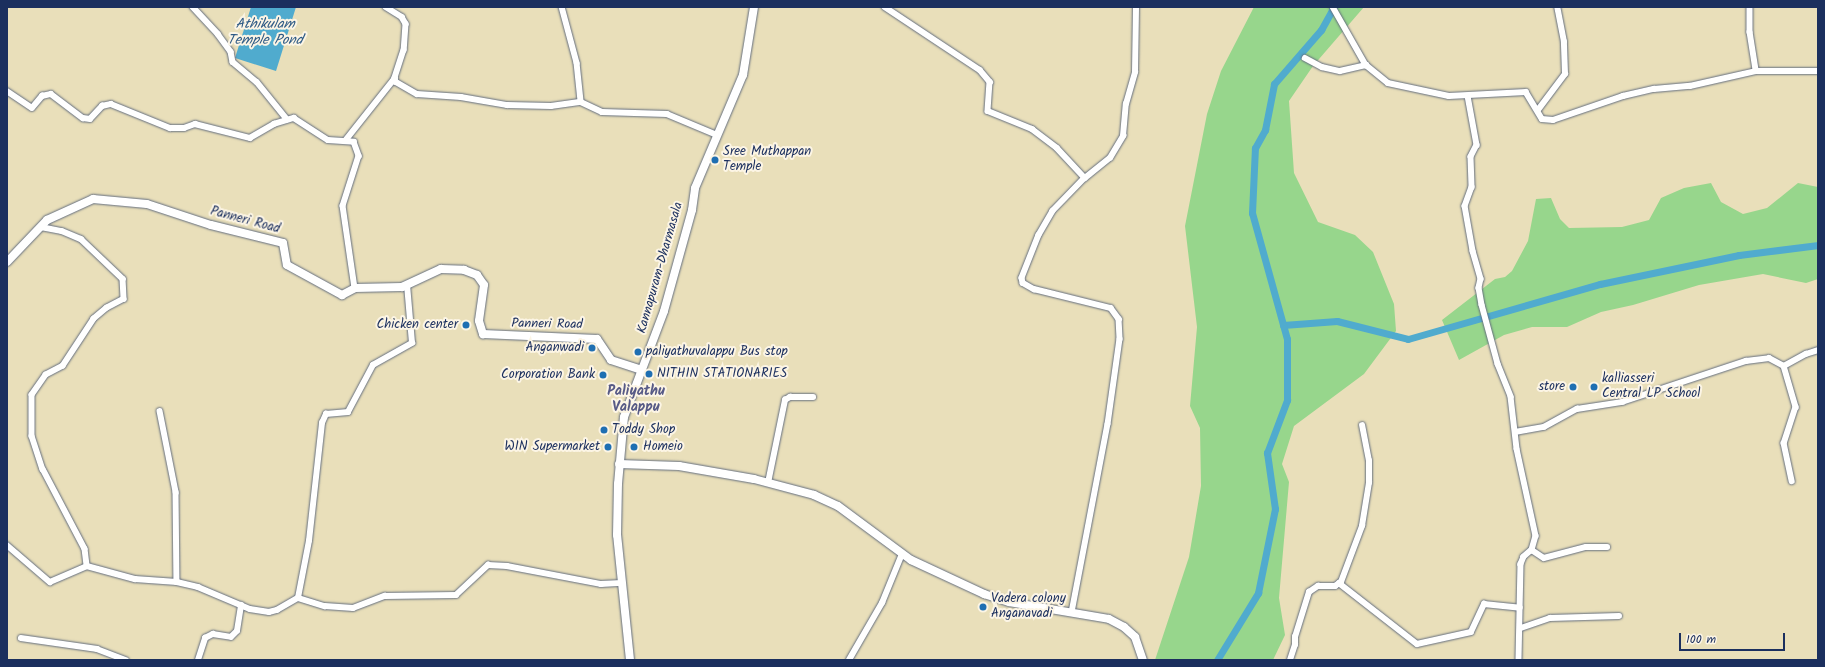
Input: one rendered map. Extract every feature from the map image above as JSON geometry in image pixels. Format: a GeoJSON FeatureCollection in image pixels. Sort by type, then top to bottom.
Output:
{"type":"FeatureCollection","features":[{"type":"Feature","properties":{"kind":"main road","name":"Kannapuram-Dharmasala"},"geometry":{"type":"LineString","coordinates":[[630,660],[618,535],[619,464],[624,417],[664,311],[692,210],[695,188],[743,75],[754,7]]}},
{"type":"Feature","properties":{"kind":"main road","name":"Panneri Road"},"geometry":{"type":"LineString","coordinates":[[7,262],[47,220],[93,199],[147,204],[211,225],[283,243],[287,265],[335,293],[347,294],[354,288],[383,289],[407,285],[442,269],[464,270],[477,275],[484,285],[479,321],[482,334],[597,339],[611,360],[641,370]]}},
{"type":"Feature","properties":{"kind":"main road"},"geometry":{"type":"LineString","coordinates":[[619,464],[679,466],[791,487],[838,506],[902,554],[984,594],[1009,602],[1108,619],[1124,627],[1135,637],[1143,660]]}},
{"type":"Feature","properties":{"kind":"street"},"geometry":{"type":"LineString","coordinates":[[193,7],[218,34],[231,52],[233,62],[257,82],[287,118]]}},
{"type":"Feature","properties":{"kind":"street"},"geometry":{"type":"LineString","coordinates":[[345,141],[394,78],[404,50],[406,24],[402,17],[386,7]]}},
{"type":"Feature","properties":{"kind":"street"},"geometry":{"type":"LineString","coordinates":[[562,7],[577,63],[581,102]]}},
{"type":"Feature","properties":{"kind":"street"},"geometry":{"type":"LineString","coordinates":[[885,7],[980,70],[990,82],[988,111],[1032,129],[1056,148],[1085,178]]}},
{"type":"Feature","properties":{"kind":"street"},"geometry":{"type":"LineString","coordinates":[[1072,613],[1109,417],[1120,339],[1119,319],[1111,308],[1034,289],[1023,283],[1022,278],[1039,235],[1053,210],[1085,178],[1110,158],[1123,136],[1126,104],[1135,72],[1136,7]]}},
{"type":"Feature","properties":{"kind":"street"},"geometry":{"type":"LineString","coordinates":[[1538,110],[1565,74],[1564,42],[1557,7]]}},
{"type":"Feature","properties":{"kind":"street"},"geometry":{"type":"LineString","coordinates":[[1750,7],[1750,32],[1756,71]]}},
{"type":"Feature","properties":{"kind":"street"},"geometry":{"type":"LineString","coordinates":[[1334,9],[1366,65],[1388,83],[1449,96],[1526,92],[1542,119],[1553,120],[1623,96],[1690,86],[1756,71],[1818,71]]}},
{"type":"Feature","properties":{"kind":"street"},"geometry":{"type":"LineString","coordinates":[[1305,58],[1322,67],[1340,71],[1366,65]]}},
{"type":"Feature","properties":{"kind":"street"},"geometry":{"type":"LineString","coordinates":[[394,78],[396,82],[417,94],[461,96],[507,105],[551,106],[581,102],[602,112],[667,114],[717,135]]}},
{"type":"Feature","properties":{"kind":"street"},"geometry":{"type":"LineString","coordinates":[[7,91],[32,108],[42,96],[51,94],[83,118],[90,119],[102,106],[111,104],[170,128],[184,128],[195,124],[250,138],[287,118],[294,118],[328,140],[354,142],[360,156],[343,206],[354,288]]}},
{"type":"Feature","properties":{"kind":"street"},"geometry":{"type":"LineString","coordinates":[[1468,96],[1477,145],[1471,157],[1472,187],[1465,206],[1473,251],[1481,279],[1480,288],[1486,320],[1510,396],[1515,432],[1536,536],[1532,550],[1524,557],[1521,564],[1521,628],[1519,660]]}},
{"type":"Feature","properties":{"kind":"street"},"geometry":{"type":"LineString","coordinates":[[40,227],[62,231],[81,239],[124,279],[124,299],[107,308],[94,319],[63,366],[46,374],[32,395],[31,416],[34,443],[43,469],[85,549],[87,566]]}},
{"type":"Feature","properties":{"kind":"street"},"geometry":{"type":"LineString","coordinates":[[298,598],[309,541],[322,423],[326,414],[348,412],[373,365],[412,343],[407,285]]}},
{"type":"Feature","properties":{"kind":"street"},"geometry":{"type":"LineString","coordinates":[[1784,366],[1806,354],[1818,350]]}},
{"type":"Feature","properties":{"kind":"street"},"geometry":{"type":"LineString","coordinates":[[1515,432],[1544,427],[1577,409],[1622,402],[1746,361],[1769,358],[1784,366],[1796,407],[1784,443],[1792,481]]}},
{"type":"Feature","properties":{"kind":"street"},"geometry":{"type":"LineString","coordinates":[[768,483],[785,400],[790,398],[813,397]]}},
{"type":"Feature","properties":{"kind":"street"},"geometry":{"type":"LineString","coordinates":[[160,411],[176,492],[177,582]]}},
{"type":"Feature","properties":{"kind":"street"},"geometry":{"type":"LineString","coordinates":[[1339,583],[1362,526],[1369,483],[1369,461],[1362,426]]}},
{"type":"Feature","properties":{"kind":"street"},"geometry":{"type":"LineString","coordinates":[[7,545],[50,582],[87,566],[135,579],[177,582],[198,587],[241,605],[269,612],[277,610],[298,598],[325,606],[353,608],[384,596],[456,595],[488,565],[507,566],[601,584],[622,583]]}},
{"type":"Feature","properties":{"kind":"street"},"geometry":{"type":"LineString","coordinates":[[1532,550],[1544,558],[1586,547],[1607,546]]}},
{"type":"Feature","properties":{"kind":"street"},"geometry":{"type":"LineString","coordinates":[[849,660],[882,603],[902,554]]}},
{"type":"Feature","properties":{"kind":"street"},"geometry":{"type":"LineString","coordinates":[[1290,660],[1295,646],[1294,637],[1310,592],[1318,586],[1339,583],[1417,644],[1471,632],[1484,604],[1520,608]]}},
{"type":"Feature","properties":{"kind":"street"},"geometry":{"type":"LineString","coordinates":[[198,660],[205,638],[213,634],[231,637],[237,631],[241,605]]}},
{"type":"Feature","properties":{"kind":"street"},"geometry":{"type":"LineString","coordinates":[[1521,628],[1550,618],[1619,616]]}},
{"type":"Feature","properties":{"kind":"street"},"geometry":{"type":"LineString","coordinates":[[21,638],[97,649],[126,660]]}},
{"type":"Feature","properties":{"kind":"green space"},"geometry":{"type":"Polygon","coordinates":[[[1254,7],[1364,7],[1313,66],[1289,101],[1294,173],[1318,222],[1355,235],[1373,252],[1394,304],[1396,331],[1364,374],[1294,426],[1282,464],[1289,482],[1279,598],[1285,635],[1273,660],[1155,660],[1189,557],[1201,486],[1200,428],[1190,406],[1197,327],[1185,226],[1207,114],[1221,71],[1254,7]]]}},
{"type":"Feature","properties":{"kind":"green space"},"geometry":{"type":"Polygon","coordinates":[[[1711,183],[1721,202],[1743,214],[1767,208],[1798,183],[1818,187],[1818,279],[1806,283],[1763,274],[1699,285],[1633,305],[1601,312],[1567,327],[1532,327],[1504,335],[1459,360],[1442,320],[1495,279],[1505,277],[1512,271],[1528,241],[1536,199],[1551,198],[1560,219],[1569,228],[1622,227],[1649,220],[1661,198],[1684,188],[1711,183]]]}},
{"type":"Feature","properties":{"kind":"water","name":"Athikulam Temple Pond"},"geometry":{"type":"Polygon","coordinates":[[[251,7],[296,7],[276,71],[235,58],[251,7]]]}},
{"type":"Feature","properties":{"kind":"waterway"},"geometry":{"type":"LineString","coordinates":[[1217,660],[1258,593],[1275,509],[1267,453],[1287,400],[1287,339],[1252,213],[1255,148],[1265,130],[1274,84],[1321,30],[1334,7]]}},
{"type":"Feature","properties":{"kind":"waterway"},"geometry":{"type":"LineString","coordinates":[[1283,325],[1337,321],[1408,339],[1600,284],[1739,255],[1818,245]]}},
{"type":"Feature","properties":{"kind":"place","name":"Sree Muthappan Temple"},"geometry":{"type":"Point","coordinates":[715,160]}},
{"type":"Feature","properties":{"kind":"place","name":"Chicken center"},"geometry":{"type":"Point","coordinates":[466,325]}},
{"type":"Feature","properties":{"kind":"place","name":"Anganwadi"},"geometry":{"type":"Point","coordinates":[592,348]}},
{"type":"Feature","properties":{"kind":"place","name":"paliyathuvalappu Bus stop"},"geometry":{"type":"Point","coordinates":[638,352]}},
{"type":"Feature","properties":{"kind":"place","name":"NITHIN STATIONARIES"},"geometry":{"type":"Point","coordinates":[649,374]}},
{"type":"Feature","properties":{"kind":"place","name":"Corporation Bank"},"geometry":{"type":"Point","coordinates":[603,375]}},
{"type":"Feature","properties":{"kind":"place","name":"store"},"geometry":{"type":"Point","coordinates":[1573,387]}},
{"type":"Feature","properties":{"kind":"place","name":"kalliasseri Central LP School"},"geometry":{"type":"Point","coordinates":[1594,387]}},
{"type":"Feature","properties":{"kind":"place","name":"Toddy Shop"},"geometry":{"type":"Point","coordinates":[604,430]}},
{"type":"Feature","properties":{"kind":"place","name":"WIN Supermarket"},"geometry":{"type":"Point","coordinates":[608,447]}},
{"type":"Feature","properties":{"kind":"place","name":"Homeio"},"geometry":{"type":"Point","coordinates":[634,447]}},
{"type":"Feature","properties":{"kind":"place","name":"Vadera colony Anganavadi"},"geometry":{"type":"Point","coordinates":[983,607]}},
{"type":"Feature","properties":{"kind":"district","name":"Paliyathu Valappu"},"geometry":{"type":"Point","coordinates":[636,400]}}]}
